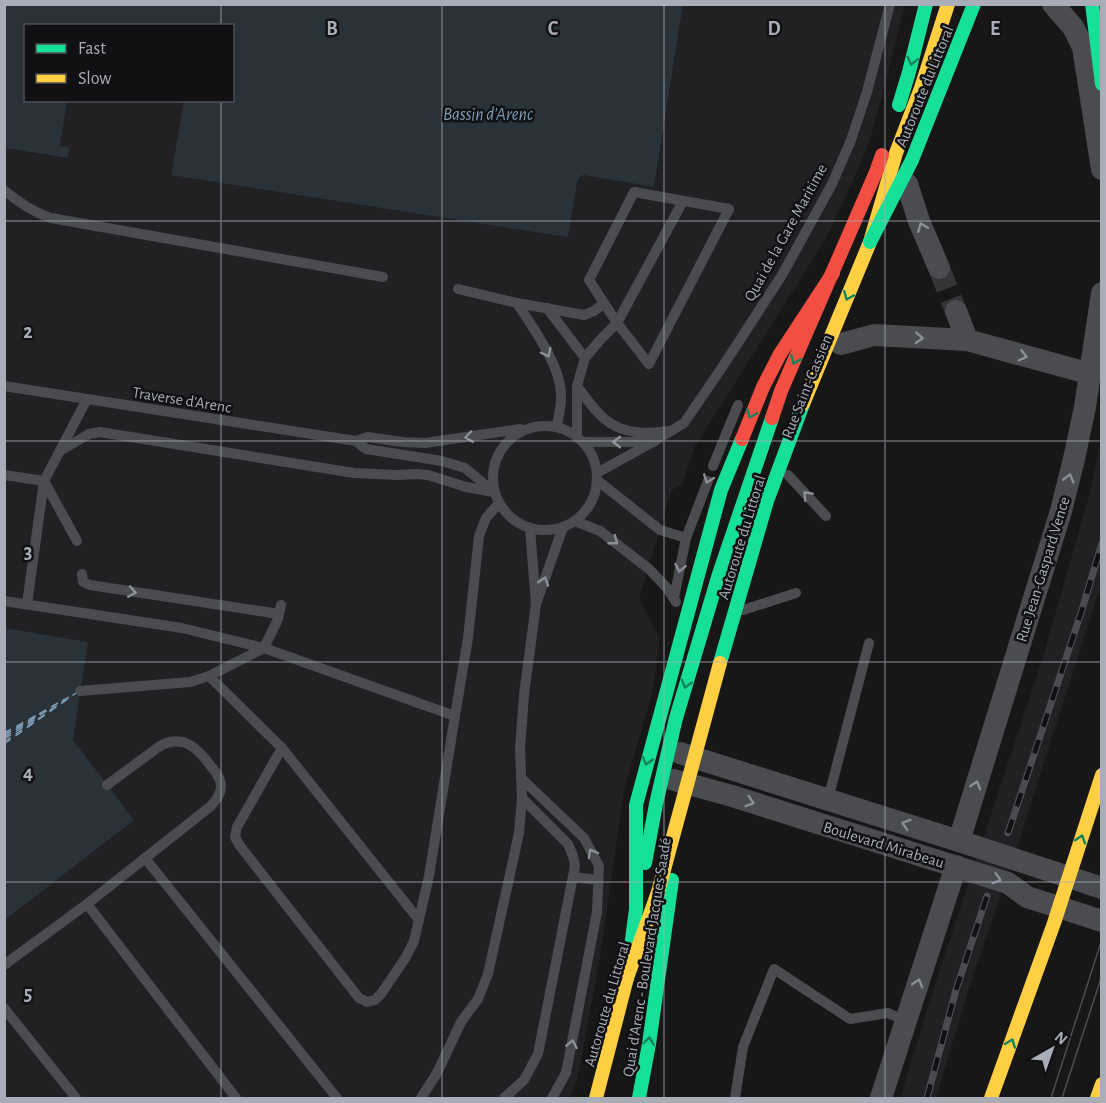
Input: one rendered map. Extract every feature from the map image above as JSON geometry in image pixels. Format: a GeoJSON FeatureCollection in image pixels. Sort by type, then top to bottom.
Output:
{"type":"FeatureCollection","features":[{"type":"Feature","properties":{"kind":"main road"},"geometry":{"type":"LineString","coordinates":[[895,116],[926,4]]}},
{"type":"Feature","properties":{"kind":"main road"},"geometry":{"type":"LineString","coordinates":[[870,242],[896,153],[921,88],[948,4]]}},
{"type":"Feature","properties":{"kind":"main road","name":"Rue Saint-Cassien"},"geometry":{"type":"LineString","coordinates":[[694,786],[729,652],[788,475],[907,184],[942,79],[963,4]]}},
{"type":"Feature","properties":{"kind":"main road","name":"Autoroute du Littoral"},"geometry":{"type":"LineString","coordinates":[[596,1098],[627,978],[658,892],[767,501],[810,386],[870,242],[912,160],[974,4]]}},
{"type":"Feature","properties":{"kind":"main road"},"geometry":{"type":"LineString","coordinates":[[1092,4],[1101,84]]}},
{"type":"Feature","properties":{"kind":"main road","name":"Rue Saint-Cassien"},"geometry":{"type":"LineString","coordinates":[[663,777],[668,750],[696,649],[781,391],[828,269],[851,230],[876,172],[887,138]]}},
{"type":"Feature","properties":{"kind":"main road"},"geometry":{"type":"LineString","coordinates":[[627,978],[636,909],[638,867],[636,805],[721,490],[766,380],[828,269]]}},
{"type":"Feature","properties":{"kind":"main road"},"geometry":{"type":"LineString","coordinates":[[991,1098],[1054,923],[1101,776]]}},
{"type":"Feature","properties":{"kind":"main road","name":"Quai d'Arenc - Boulevard Jacques Saadé"},"geometry":{"type":"LineString","coordinates":[[604,1098],[656,804],[663,777]]}},
{"type":"Feature","properties":{"kind":"main road","name":"Quai d'Arenc - Boulevard Jacques Saadé"},"geometry":{"type":"LineString","coordinates":[[639,1098],[646,1067],[663,929],[674,867],[694,786]]}},
{"type":"Feature","properties":{"kind":"main road"},"geometry":{"type":"LineString","coordinates":[[1097,1098],[1101,1084]]}},
{"type":"Feature","properties":{"kind":"street"},"geometry":{"type":"LineString","coordinates":[[1053,4],[1073,27],[1083,47],[1101,169]]}},
{"type":"Feature","properties":{"kind":"street"},"geometry":{"type":"LineString","coordinates":[[907,184],[939,268]]}},
{"type":"Feature","properties":{"kind":"street","name":"Rue Jean-Gaspard Vence"},"geometry":{"type":"LineString","coordinates":[[959,841],[1061,511],[1079,438],[1091,374],[1101,293]]}},
{"type":"Feature","properties":{"kind":"street"},"geometry":{"type":"LineString","coordinates":[[956,310],[966,340]]}},
{"type":"Feature","properties":{"kind":"street"},"geometry":{"type":"LineString","coordinates":[[841,344],[874,335],[966,340],[1091,374]]}},
{"type":"Feature","properties":{"kind":"street","name":"Boulevard Mirabeau"},"geometry":{"type":"LineString","coordinates":[[668,750],[828,799],[1101,888]]}},
{"type":"Feature","properties":{"kind":"street","name":"Boulevard Mirabeau"},"geometry":{"type":"LineString","coordinates":[[663,777],[1008,883],[1027,897],[1101,921]]}},
{"type":"Feature","properties":{"kind":"street"},"geometry":{"type":"LineString","coordinates":[[881,1098],[956,866]]}},
{"type":"Feature","properties":{"kind":"lane","name":"Quai de la Gare Maritime"},"geometry":{"type":"LineString","coordinates":[[597,476],[684,423],[782,274],[832,184],[851,140],[867,92],[890,4]]}},
{"type":"Feature","properties":{"kind":"lane"},"geometry":{"type":"LineString","coordinates":[[4,190],[21,205],[51,218],[383,278]]}},
{"type":"Feature","properties":{"kind":"lane"},"geometry":{"type":"LineString","coordinates":[[634,192],[729,209],[649,364],[603,304],[589,280],[634,192]]}},
{"type":"Feature","properties":{"kind":"lane"},"geometry":{"type":"LineString","coordinates":[[580,439],[577,387],[585,358],[617,323],[683,201]]}},
{"type":"Feature","properties":{"kind":"lane"},"geometry":{"type":"LineString","coordinates":[[458,289],[584,315],[603,304]]}},
{"type":"Feature","properties":{"kind":"lane"},"geometry":{"type":"LineString","coordinates":[[517,303],[558,374],[561,396],[556,427]]}},
{"type":"Feature","properties":{"kind":"lane"},"geometry":{"type":"LineString","coordinates":[[547,308],[585,358]]}},
{"type":"Feature","properties":{"kind":"lane","name":"Traverse d'Arenc"},"geometry":{"type":"LineString","coordinates":[[4,386],[356,441],[368,437],[425,443],[527,429]]}},
{"type":"Feature","properties":{"kind":"lane"},"geometry":{"type":"LineString","coordinates":[[577,387],[603,419],[618,429],[637,433],[670,431]]}},
{"type":"Feature","properties":{"kind":"lane"},"geometry":{"type":"LineString","coordinates":[[674,598],[686,538],[741,398]]}},
{"type":"Feature","properties":{"kind":"lane"},"geometry":{"type":"LineString","coordinates":[[27,604],[44,481],[87,399]]}},
{"type":"Feature","properties":{"kind":"lane"},"geometry":{"type":"LineString","coordinates":[[536,426],[556,427],[571,432],[580,439],[592,456],[597,476],[594,495],[586,510],[563,527],[547,530],[530,528],[507,514],[499,503],[494,492],[492,476],[495,461],[502,447],[513,436],[536,426]]}},
{"type":"Feature","properties":{"kind":"lane"},"geometry":{"type":"LineString","coordinates":[[60,451],[90,434],[100,432],[354,473],[428,475],[466,487],[494,492]]}},
{"type":"Feature","properties":{"kind":"lane"},"geometry":{"type":"LineString","coordinates":[[580,439],[653,442]]}},
{"type":"Feature","properties":{"kind":"lane","name":"Traverse d'Arenc"},"geometry":{"type":"LineString","coordinates":[[356,441],[366,449],[442,461],[465,468],[494,492]]}},
{"type":"Feature","properties":{"kind":"lane"},"geometry":{"type":"LineString","coordinates":[[385,452],[414,443]]}},
{"type":"Feature","properties":{"kind":"lane"},"geometry":{"type":"LineString","coordinates":[[4,475],[44,481]]}},
{"type":"Feature","properties":{"kind":"lane"},"geometry":{"type":"LineString","coordinates":[[788,475],[826,516]]}},
{"type":"Feature","properties":{"kind":"lane"},"geometry":{"type":"LineString","coordinates":[[597,476],[660,530],[686,538]]}},
{"type":"Feature","properties":{"kind":"lane"},"geometry":{"type":"LineString","coordinates":[[44,481],[77,542]]}},
{"type":"Feature","properties":{"kind":"lane"},"geometry":{"type":"LineString","coordinates":[[282,748],[237,827],[236,837],[240,846],[359,999],[367,1002],[375,1000],[406,957],[414,941],[420,920],[468,638],[479,536],[486,518],[499,503]]}},
{"type":"Feature","properties":{"kind":"lane"},"geometry":{"type":"LineString","coordinates":[[575,520],[600,531],[649,568],[674,598],[696,649]]}},
{"type":"Feature","properties":{"kind":"lane"},"geometry":{"type":"LineString","coordinates":[[421,1098],[461,1022],[478,999],[488,974],[519,832],[522,798],[520,749],[524,695],[536,604],[563,527]]}},
{"type":"Feature","properties":{"kind":"lane"},"geometry":{"type":"LineString","coordinates":[[530,528],[536,604]]}},
{"type":"Feature","properties":{"kind":"lane"},"geometry":{"type":"LineString","coordinates":[[80,691],[190,682],[210,676],[264,648],[275,628],[280,610],[90,585],[83,582],[82,574]]}},
{"type":"Feature","properties":{"kind":"lane"},"geometry":{"type":"LineString","coordinates":[[744,610],[796,593]]}},
{"type":"Feature","properties":{"kind":"lane"},"geometry":{"type":"LineString","coordinates":[[4,601],[182,628],[264,648],[455,716]]}},
{"type":"Feature","properties":{"kind":"lane"},"geometry":{"type":"LineString","coordinates":[[828,799],[869,643]]}},
{"type":"Feature","properties":{"kind":"lane"},"geometry":{"type":"LineString","coordinates":[[210,676],[282,748],[420,920]]}},
{"type":"Feature","properties":{"kind":"lane"},"geometry":{"type":"LineString","coordinates":[[4,965],[87,904],[211,806],[221,789],[220,781],[206,759],[186,742],[174,741],[160,746],[107,785]]}},
{"type":"Feature","properties":{"kind":"lane"},"geometry":{"type":"LineString","coordinates":[[522,778],[584,838],[599,866],[597,912],[566,1073],[552,1098]]}},
{"type":"Feature","properties":{"kind":"lane"},"geometry":{"type":"LineString","coordinates":[[504,1098],[524,1080],[538,1054],[575,866],[568,844],[522,798]]}},
{"type":"Feature","properties":{"kind":"lane"},"geometry":{"type":"LineString","coordinates":[[145,858],[338,1098]]}},
{"type":"Feature","properties":{"kind":"lane"},"geometry":{"type":"LineString","coordinates":[[573,878],[598,880]]}},
{"type":"Feature","properties":{"kind":"lane"},"geometry":{"type":"LineString","coordinates":[[87,904],[236,1098]]}},
{"type":"Feature","properties":{"kind":"lane"},"geometry":{"type":"LineString","coordinates":[[735,1098],[743,1047],[774,969],[850,1019],[888,1013],[906,1021]]}},
{"type":"Feature","properties":{"kind":"lane"},"geometry":{"type":"LineString","coordinates":[[4,1008],[76,1098]]}},
{"type":"Feature","properties":{"kind":"shaded area"},"geometry":{"type":"Polygon","coordinates":[[[683,5],[905,5],[867,149],[828,235],[694,448],[682,484],[672,490],[666,508],[639,599],[660,639],[652,694],[624,790],[599,964],[577,1081],[570,1098],[5,1098],[5,920],[134,820],[73,740],[87,642],[5,628],[4,148],[67,158],[60,146],[67,102],[184,102],[171,174],[577,182],[583,175],[654,187],[683,5]]]}},
{"type":"Feature","properties":{"kind":"shaded area"},"geometry":{"type":"Polygon","coordinates":[[[1101,441],[1101,584],[1018,844],[969,988],[936,1098],[901,1098],[943,960],[1043,657],[1089,496],[1101,441]]]}},
{"type":"Feature","properties":{"kind":"water","name":"Bassin d'Arenc"},"geometry":{"type":"Polygon","coordinates":[[[5,4],[683,5],[654,187],[583,175],[577,182],[568,237],[171,175],[184,102],[234,102],[234,24],[24,24],[24,102],[67,102],[60,146],[70,147],[67,158],[5,148],[5,4]]]}},
{"type":"Feature","properties":{"kind":"water"},"geometry":{"type":"Polygon","coordinates":[[[5,628],[88,642],[73,740],[134,820],[5,920],[5,628]]]}},
{"type":"Feature","properties":{"kind":"ferry route"},"geometry":{"type":"LineString","coordinates":[[4,744],[76,693]]}},
{"type":"Feature","properties":{"kind":"ferry route"},"geometry":{"type":"LineString","coordinates":[[62,701],[71,696]]}},
{"type":"Feature","properties":{"kind":"ferry route"},"geometry":{"type":"LineString","coordinates":[[50,710],[64,701]]}},
{"type":"Feature","properties":{"kind":"ferry route"},"geometry":{"type":"LineString","coordinates":[[39,714],[58,703]]}},
{"type":"Feature","properties":{"kind":"ferry route"},"geometry":{"type":"LineString","coordinates":[[4,737],[48,710]]}},
{"type":"Feature","properties":{"kind":"ferry route"},"geometry":{"type":"LineString","coordinates":[[38,719],[51,710]]}},
{"type":"Feature","properties":{"kind":"ferry route"},"geometry":{"type":"LineString","coordinates":[[4,733],[37,715]]}},
{"type":"Feature","properties":{"kind":"ferry route"},"geometry":{"type":"LineString","coordinates":[[4,735],[37,716]]}},
{"type":"Feature","properties":{"kind":"ferry route"},"geometry":{"type":"LineString","coordinates":[[4,739],[36,719]]}},
{"type":"Feature","properties":{"kind":"ferry route"},"geometry":{"type":"LineString","coordinates":[[4,742],[37,720]]}},
{"type":"Feature","properties":{"kind":"tunnel"},"geometry":{"type":"LineString","coordinates":[[939,268],[956,311]]}},
{"type":"Feature","properties":{"kind":"tram line"},"geometry":{"type":"LineString","coordinates":[[1051,1098],[1102,939]]}},
{"type":"Feature","properties":{"kind":"tram line"},"geometry":{"type":"LineString","coordinates":[[1062,1098],[1102,975]]}},
{"type":"Feature","properties":{"kind":"railway"},"geometry":{"type":"LineString","coordinates":[[1008,833],[1102,543]]}},
{"type":"Feature","properties":{"kind":"railway"},"geometry":{"type":"LineString","coordinates":[[927,1098],[956,990],[987,896]]}},
{"type":"Feature","properties":{"kind":"traffic: fast"},"geometry":{"type":"LineString","coordinates":[[899,105],[926,4]]}},
{"type":"Feature","properties":{"kind":"traffic: fast"},"geometry":{"type":"LineString","coordinates":[[870,242],[912,160],[974,4]]}},
{"type":"Feature","properties":{"kind":"traffic: fast"},"geometry":{"type":"LineString","coordinates":[[1092,4],[1102,84]]}},
{"type":"Feature","properties":{"kind":"traffic: fast"},"geometry":{"type":"LineString","coordinates":[[720,663],[767,501],[803,404]]}},
{"type":"Feature","properties":{"kind":"traffic: fast"},"geometry":{"type":"LineString","coordinates":[[645,863],[676,718],[719,574],[772,418]]}},
{"type":"Feature","properties":{"kind":"traffic: fast"},"geometry":{"type":"LineString","coordinates":[[627,978],[636,909],[636,805],[721,490],[742,439]]}},
{"type":"Feature","properties":{"kind":"traffic: fast"},"geometry":{"type":"LineString","coordinates":[[639,1098],[649,1044],[672,880]]}},
{"type":"Feature","properties":{"kind":"traffic: slow"},"geometry":{"type":"LineString","coordinates":[[803,404],[870,242],[896,153],[921,88],[948,4]]}},
{"type":"Feature","properties":{"kind":"traffic: slow"},"geometry":{"type":"LineString","coordinates":[[596,1098],[627,978],[658,892],[720,663]]}},
{"type":"Feature","properties":{"kind":"traffic: slow"},"geometry":{"type":"LineString","coordinates":[[991,1098],[1054,923],[1102,775]]}},
{"type":"Feature","properties":{"kind":"traffic: slow"},"geometry":{"type":"LineString","coordinates":[[1097,1098],[1102,1084]]}},
{"type":"Feature","properties":{"kind":"traffic: jam"},"geometry":{"type":"LineString","coordinates":[[772,418],[781,391],[882,155]]}},
{"type":"Feature","properties":{"kind":"traffic: jam"},"geometry":{"type":"LineString","coordinates":[[742,439],[763,387],[780,354],[833,273]]}}]}
